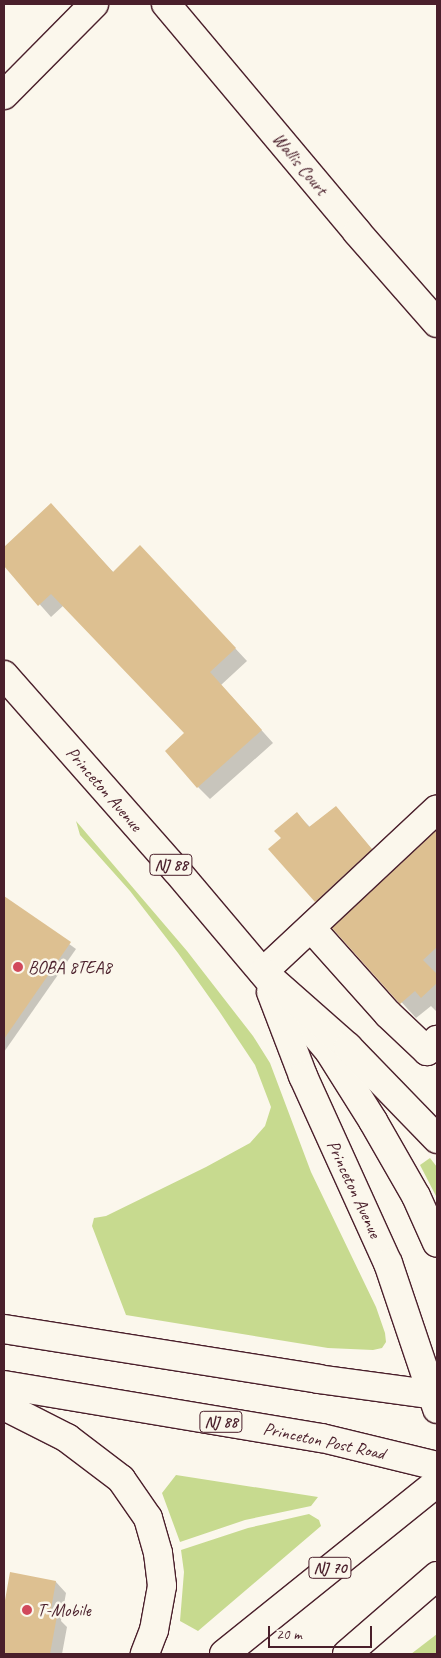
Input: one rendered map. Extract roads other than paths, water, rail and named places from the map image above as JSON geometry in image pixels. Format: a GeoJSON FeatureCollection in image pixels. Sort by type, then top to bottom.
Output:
{"type":"FeatureCollection","features":[{"type":"Feature","properties":{"kind":"main road"},"geometry":{"type":"LineString","coordinates":[[4,95],[94,4]]}},
{"type":"Feature","properties":{"kind":"main road","name":"Wallis Court"},"geometry":{"type":"LineString","coordinates":[[166,4],[357,232],[437,322]]}},
{"type":"Feature","properties":{"kind":"main road","name":"Princeton Avenue"},"geometry":{"type":"LineString","coordinates":[[4,675],[263,972],[329,1051],[416,1196],[437,1243]]}},
{"type":"Feature","properties":{"kind":"main road"},"geometry":{"type":"LineString","coordinates":[[437,809],[312,929],[263,972],[348,1047],[437,1140]]}},
{"type":"Feature","properties":{"kind":"main road"},"geometry":{"type":"LineString","coordinates":[[312,929],[388,1014],[432,1046]]}},
{"type":"Feature","properties":{"kind":"main road","name":"Princeton Avenue"},"geometry":{"type":"LineString","coordinates":[[263,972],[303,1076],[388,1263],[436,1400]]}},
{"type":"Feature","properties":{"kind":"main road"},"geometry":{"type":"LineString","coordinates":[[4,1329],[318,1379],[436,1400]]}},
{"type":"Feature","properties":{"kind":"main road","name":"Princeton Post Road"},"geometry":{"type":"LineString","coordinates":[[4,1385],[322,1438],[437,1466]]}},
{"type":"Feature","properties":{"kind":"main road"},"geometry":{"type":"LineString","coordinates":[[4,1406],[75,1444],[121,1479],[148,1518],[158,1553],[162,1586],[154,1630],[145,1654]]}},
{"type":"Feature","properties":{"kind":"main road","name":"NJ 70"},"geometry":{"type":"LineString","coordinates":[[224,1654],[437,1483]]}},
{"type":"Feature","properties":{"kind":"main road"},"geometry":{"type":"LineString","coordinates":[[347,1654],[437,1576]]}},
{"type":"Feature","properties":{"kind":"place","name":"BOBA 8TEA8"},"geometry":{"type":"Point","coordinates":[18,967]}},
{"type":"Feature","properties":{"kind":"place","name":"T-Mobile"},"geometry":{"type":"Point","coordinates":[27,1610]}}]}
